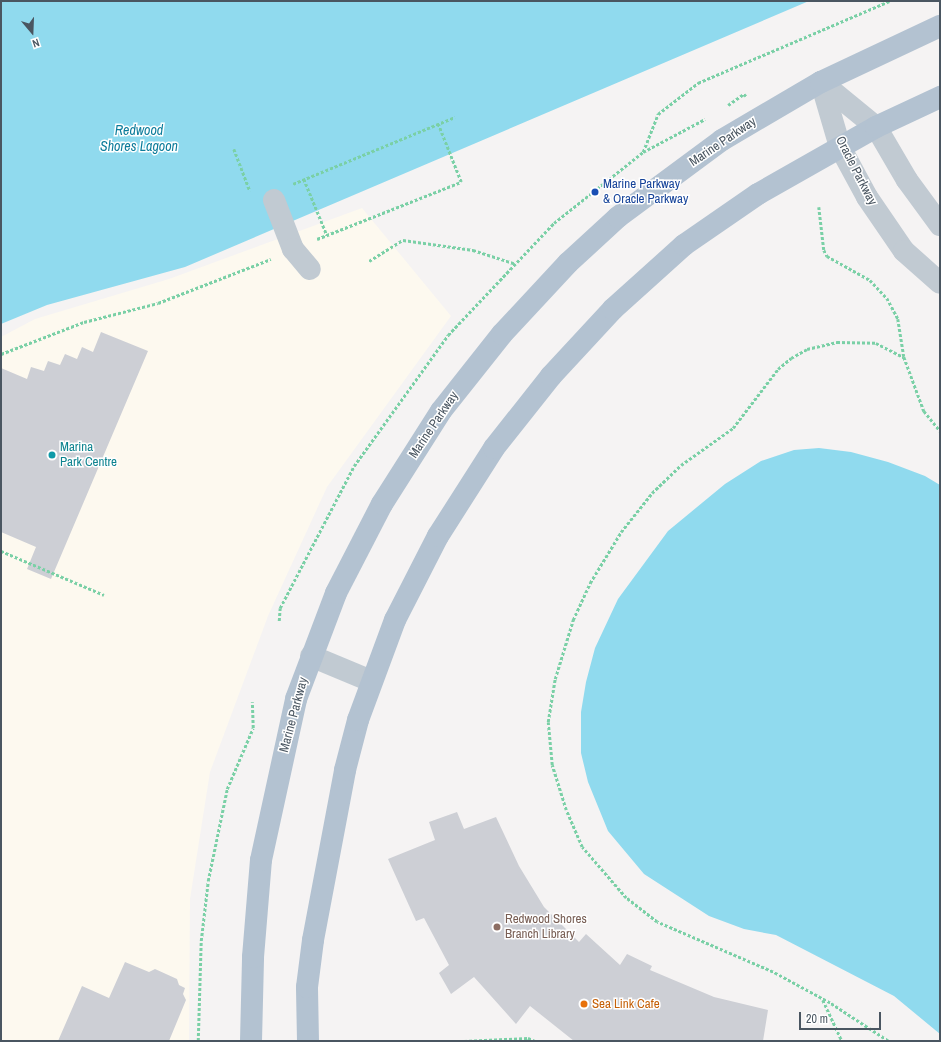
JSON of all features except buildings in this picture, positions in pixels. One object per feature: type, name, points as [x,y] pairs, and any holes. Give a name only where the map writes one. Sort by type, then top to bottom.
[{"type":"main road","name":"Marine Parkway","points":[[251,1041],[253,957],[261,860],[289,729],[311,656],[336,593],[382,504],[441,411],[502,334],[568,263],[618,217],[722,140],[821,82],[940,26]]},
{"type":"main road","points":[[308,1041],[308,987],[313,940],[345,770],[371,681],[395,620],[438,536],[494,448],[551,376],[613,309],[684,245],[758,194],[876,127],[940,97]]},
{"type":"street","points":[[821,82],[876,127],[906,180],[940,225]]},
{"type":"street","name":"Oracle Parkway","points":[[821,82],[840,147],[867,197],[904,251],[940,283]]},
{"type":"street","points":[[274,200],[293,249],[310,269]]},
{"type":"street","points":[[311,656],[371,681]]},
{"type":"path","points":[[709,117],[643,152],[658,114],[698,83],[889,1]]},
{"type":"path","points":[[726,106],[744,94],[747,98]]},
{"type":"path","points":[[291,185],[455,117]]},
{"type":"path","points":[[1,354],[84,322],[158,303],[461,182],[438,124]]},
{"type":"path","points":[[304,179],[327,235]]},
{"type":"path","points":[[819,207],[824,250],[827,256],[870,280],[887,298],[898,318],[904,357],[924,411],[940,431]]},
{"type":"path","points":[[369,261],[403,240],[473,250],[516,264]]},
{"type":"path","points":[[888,1041],[823,1000],[773,972],[657,922],[626,898],[582,847],[566,810],[552,766],[548,722],[555,679],[576,614],[590,583],[621,532],[652,493],[681,465],[733,428],[778,369],[808,349],[857,340],[876,343],[904,357]]},
{"type":"path","points":[[1,551],[104,595]]},
{"type":"path","points":[[198,1041],[201,941],[208,881],[227,789],[253,728],[252,702]]},
{"type":"path","points":[[823,1000],[842,1041]]},
{"type":"path","points":[[464,1041],[528,1038],[535,1041]]},
{"type":"shaded area","points":[[362,208],[451,316],[327,487],[268,616],[210,772],[190,899],[189,1041],[1,1041],[1,337],[35,319],[169,279]]},
{"type":"water","name":"Redwood Shores Lagoon","points":[[1,1],[809,1],[185,267],[47,305],[1,324]]},
{"type":"water","points":[[819,448],[851,452],[888,462],[925,476],[940,485],[940,1034],[894,996],[776,935],[744,929],[709,916],[644,874],[608,831],[588,782],[581,753],[581,712],[586,682],[595,648],[618,599],[668,531],[725,484],[761,461],[794,450]]},
{"type":"place","name":"Marine Parkway & Oracle Parkway","points":[[595,192]]},
{"type":"place","name":"Marina Park Centre","points":[[52,455]]},
{"type":"place","name":"Redwood Shores Branch Library","points":[[497,927]]},
{"type":"place","name":"Sea Link Cafe","points":[[584,1004]]}]
